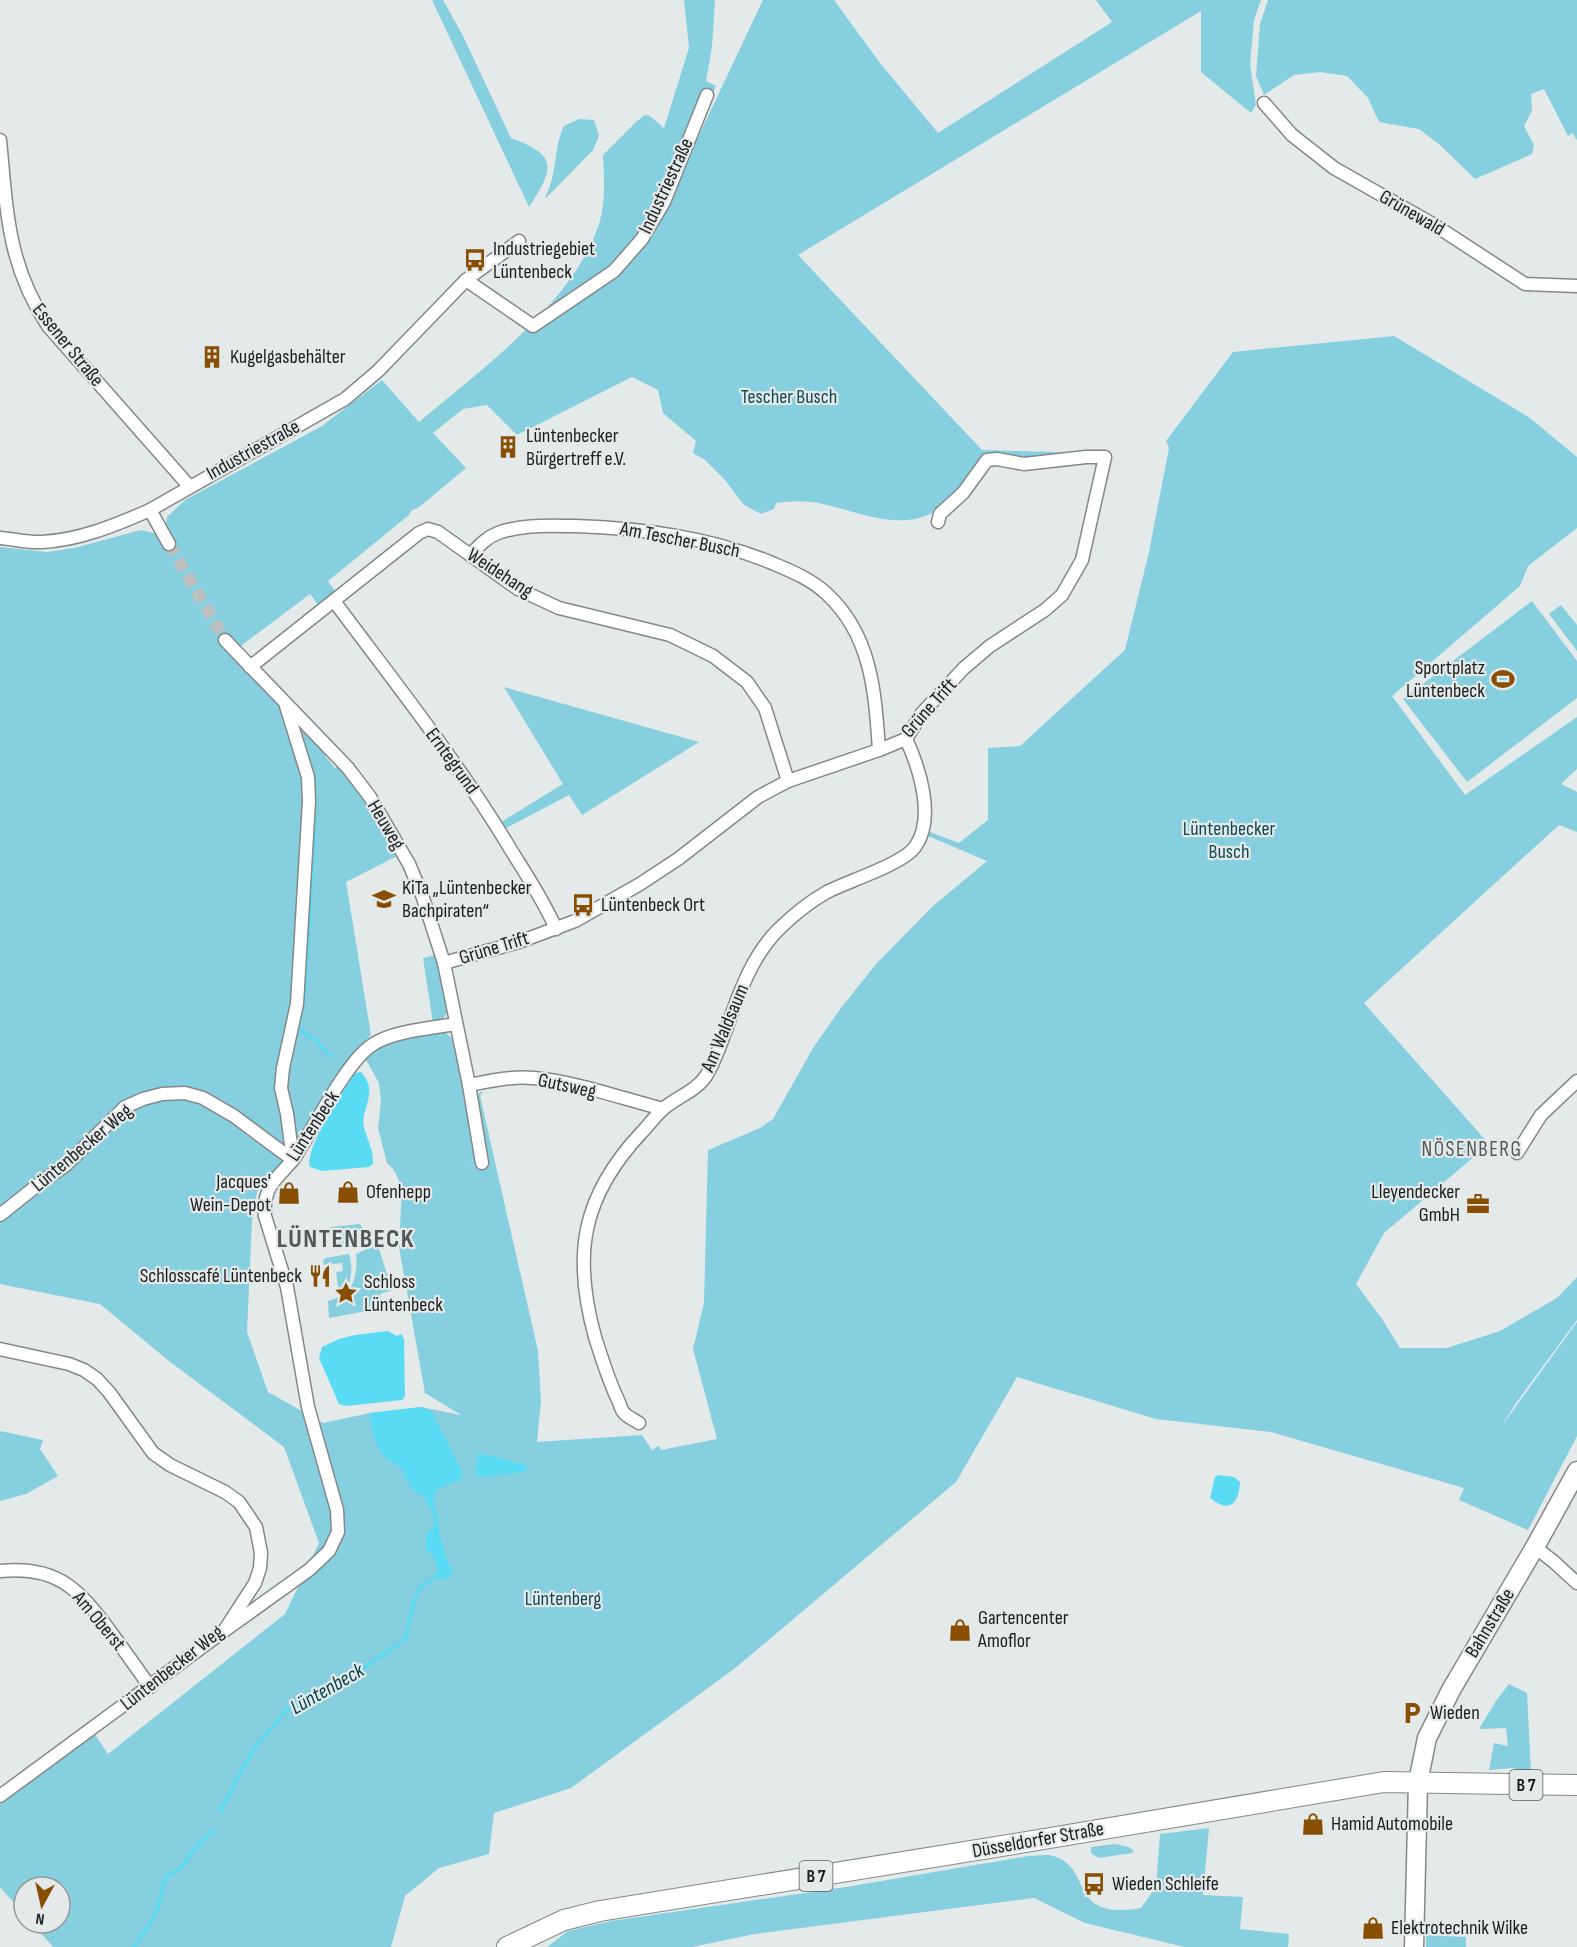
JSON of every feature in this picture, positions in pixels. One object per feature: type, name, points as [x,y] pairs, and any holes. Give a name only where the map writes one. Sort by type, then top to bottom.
[{"type":"main road","name":"Bahnstraße","points":[[1414,1947],[1418,1782],[1427,1738],[1441,1709],[1577,1471]]},
{"type":"main road","name":"Düsseldorfer Straße","points":[[507,1947],[564,1920],[600,1911],[1347,1787],[1384,1782],[1577,1785]]},
{"type":"street","name":"Industriestraße","points":[[466,280],[533,326],[615,271],[642,239],[664,202],[707,95]]},
{"type":"street","name":"Grünewald","points":[[1264,103],[1292,135],[1334,168],[1436,226],[1525,284],[1577,286]]},
{"type":"street","name":"Essener Straße","points":[[0,140],[9,233],[18,269],[33,304],[48,326],[189,486]]},
{"type":"street","name":"Industriestraße","points":[[0,538],[40,543],[74,538],[122,522],[150,510],[345,399],[378,371],[466,280],[519,241]]},
{"type":"street","name":"Grüne Trift","points":[[444,963],[556,929],[575,921],[650,878],[758,797],[788,781],[906,739],[922,713],[964,668],[990,646],[1045,610],[1062,595],[1082,561],[1105,457],[1024,464],[997,459],[987,460],[963,493],[940,514],[938,522]]},
{"type":"street","points":[[150,510],[169,544]]},
{"type":"street","name":"Am Tescher Busch","points":[[470,555],[489,537],[501,532],[537,525],[610,527],[685,537],[743,551],[799,574],[827,594],[849,621],[862,646],[874,687],[879,750]]},
{"type":"street","name":"Weidehang","points":[[250,667],[419,533],[428,529],[438,532],[518,589],[559,608],[670,635],[713,656],[747,682],[765,708],[788,781]]},
{"type":"street","name":"Erntegrund","points":[[334,601],[499,828],[549,912],[556,929]]},
{"type":"street","name":"Heuweg","points":[[225,640],[285,704],[320,736],[348,768],[394,836],[409,864],[422,895],[444,963],[482,1163]]},
{"type":"street","points":[[285,704],[308,777],[309,801],[297,1004],[281,1088],[293,1160]]},
{"type":"street","name":"Am Waldsaum","points":[[639,1423],[624,1412],[607,1377],[586,1300],[584,1251],[589,1220],[606,1178],[621,1154],[663,1109],[704,1079],[713,1065],[745,978],[777,932],[809,903],[827,892],[902,858],[914,849],[925,822],[924,806],[916,761],[906,739]]},
{"type":"street","name":"Lüntenbeck","points":[[224,1631],[309,1570],[329,1551],[338,1532],[337,1510],[308,1407],[287,1287],[265,1216],[264,1206],[270,1187],[293,1160],[348,1071],[366,1050],[374,1043],[388,1038],[456,1024]]},
{"type":"street","name":"Gutsweg","points":[[469,1085],[507,1078],[535,1078],[569,1084],[663,1109]]},
{"type":"street","points":[[1517,1153],[1541,1115],[1577,1081]]},
{"type":"street","name":"Lüntenbecker Weg","points":[[0,1215],[66,1165],[125,1107],[162,1094],[185,1093],[203,1098],[234,1116],[293,1160]]},
{"type":"street","name":"Lüntenbecker Weg","points":[[0,1349],[69,1364],[97,1379],[153,1453],[170,1465],[225,1492],[238,1502],[249,1514],[260,1540],[260,1568],[255,1583],[224,1631],[0,1796]]},
{"type":"street","points":[[1535,1547],[1577,1583]]},
{"type":"street","name":"Am Oberst","points":[[0,1571],[22,1569],[45,1573],[78,1592],[90,1604],[150,1687]]},
{"type":"green space","points":[[432,0],[443,0],[462,34],[511,138],[538,151],[544,157],[547,173],[529,207]]},
{"type":"green space","points":[[684,0],[715,0],[712,47],[706,81],[716,86],[696,130],[675,186],[763,0],[834,0],[880,63],[938,133],[1112,22],[1096,0],[1261,0],[1254,20],[1250,65],[1256,105],[1251,113],[1201,72],[1201,11],[798,255],[982,450],[1089,453],[1024,462],[998,455],[969,485],[944,506],[922,517],[908,520],[880,518],[805,501],[776,503],[774,509],[761,514],[744,505],[725,480],[705,460],[693,453],[696,441],[663,413],[658,390],[632,377],[517,435],[487,405],[463,409],[433,433],[466,468],[328,581],[337,594],[320,607],[310,594],[238,648],[221,642],[225,650],[276,702],[298,752],[306,795],[293,1002],[279,1068],[287,1143],[280,1145],[284,1160],[257,1192],[252,1221],[247,1332],[268,1392],[323,1423],[370,1413],[421,1407],[461,1415],[425,1393],[399,1247],[402,1188],[394,1170],[387,1163],[378,1128],[381,1102],[379,1083],[365,1058],[383,1047],[404,1040],[446,1033],[454,1040],[481,1158],[467,1162],[486,1158],[477,1101],[479,1093],[483,1091],[480,1096],[538,1351],[541,1401],[537,1442],[642,1435],[652,1450],[659,1446],[661,1450],[717,1439],[693,1349],[704,1303],[708,1150],[760,1128],[773,1119],[813,1048],[876,964],[932,907],[987,861],[928,836],[930,832],[959,843],[988,820],[988,748],[1020,746],[1125,650],[1149,552],[1169,448],[1166,441],[1233,352],[1394,336],[1530,418],[1577,457],[1577,528],[1528,566],[1520,586],[1392,696],[1465,795],[1577,717],[1577,769],[1561,784],[1577,792],[1577,832],[1559,825],[1364,1003],[1489,1144],[1384,1233],[1356,1284],[1400,1348],[1447,1348],[1500,1331],[1557,1298],[1577,1277],[1577,1320],[1501,1427],[1577,1322],[1577,1436],[1528,1530],[1459,1500],[1464,1488],[1271,1432],[1156,1419],[1017,1377],[956,1482],[734,1669],[571,1788],[494,1813],[489,1854],[439,1868],[405,1896],[391,1947],[53,1947],[42,1935],[72,1935],[72,1875],[12,1875],[12,1900],[0,1887],[0,1802],[94,1733],[108,1754],[285,1614],[319,1543],[284,1447],[169,1361],[100,1304],[0,1284],[0,547],[47,552],[74,548],[141,530],[158,534],[165,530],[167,517],[185,500],[322,426],[382,380],[419,422],[522,333],[569,281],[586,253],[599,224],[604,190],[603,155],[645,115],[650,116],[664,128],[689,48]]},
{"type":"green space","points":[[1268,0],[1577,0],[1577,140],[1572,133],[1568,136],[1544,89],[1531,94],[1532,111],[1524,126],[1534,145],[1532,154],[1475,179],[1440,145],[1419,129],[1379,122],[1368,98],[1347,76],[1320,72],[1294,75],[1264,95],[1256,76],[1260,24]]},
{"type":"green space","points":[[579,119],[594,120],[599,136],[593,150],[546,198],[564,126]]},
{"type":"green space","name":"Sportplatz Lüntenbeck","points":[[1532,601],[1577,661],[1577,698],[1467,782],[1403,699]]},
{"type":"green space","points":[[1561,605],[1577,625],[1577,651],[1549,614]]},
{"type":"green space","points":[[504,687],[699,742],[582,815],[569,795],[506,828],[501,822],[563,784]]},
{"type":"green space","points":[[300,725],[328,752],[325,756],[335,768],[339,766],[354,784],[399,855],[346,882],[371,1035],[355,1052],[299,1141],[295,1138],[286,1089],[313,817],[297,727]]},
{"type":"green space","points":[[436,955],[448,1012],[441,1021],[433,1023],[423,958]]},
{"type":"green space","points":[[359,1224],[366,1230],[364,1243],[354,1248],[332,1248],[331,1227]]},
{"type":"green space","points":[[371,1247],[379,1249],[392,1290],[380,1294],[382,1308],[329,1318],[328,1301],[347,1294],[355,1275],[356,1254]]},
{"type":"green space","points":[[349,1254],[351,1276],[344,1291],[339,1294],[336,1272],[343,1271],[342,1263],[324,1265],[323,1260]]},
{"type":"green space","points":[[0,1431],[43,1440],[40,1449],[58,1476],[26,1494],[0,1501]]},
{"type":"green space","points":[[1509,1684],[1527,1693],[1531,1773],[1512,1768],[1489,1770],[1494,1743],[1508,1746],[1506,1728],[1479,1729]]},
{"type":"green space","points":[[1209,1828],[1203,1895],[1243,1897],[1240,1929],[1289,1934],[1288,1947],[1185,1947],[1085,1923],[1034,1898],[755,1934],[692,1947],[547,1947],[568,1931],[611,1921],[1044,1855],[1053,1856],[1065,1862],[1074,1871],[1091,1900],[1101,1907],[1117,1910],[1141,1908],[1156,1887],[1160,1834]]},
{"type":"green space","points":[[1115,1844],[1129,1847],[1134,1851],[1099,1858],[1091,1853],[1091,1847]]},
{"type":"green space","points":[[1426,1935],[1466,1937],[1466,1947],[1426,1947]]},
{"type":"shaded area","points":[[361,1072],[369,1087],[364,1127],[373,1164],[369,1167],[322,1171],[310,1167],[313,1147],[334,1105],[355,1073]]},
{"type":"shaded area","points":[[388,1331],[397,1336],[401,1334],[404,1339],[405,1396],[402,1400],[346,1406],[339,1404],[319,1358],[322,1347],[355,1335]]},
{"type":"shaded area","points":[[421,1407],[431,1411],[462,1471],[461,1479],[437,1489],[433,1499],[444,1552],[453,1571],[447,1579],[436,1578],[436,1562],[426,1549],[426,1536],[434,1523],[430,1509],[423,1495],[412,1488],[402,1470],[382,1453],[374,1437],[370,1413]]},
{"type":"shaded area","points":[[478,1453],[526,1465],[527,1469],[524,1472],[478,1476],[476,1471]]},
{"type":"shaded area","points":[[1218,1475],[1234,1477],[1240,1482],[1238,1496],[1228,1506],[1210,1498],[1215,1477]]},
{"type":"waterway","points":[[309,761],[315,780],[315,830],[305,993],[299,1027],[306,1035],[317,1040],[321,1048],[332,1056]]},
{"type":"waterway","points":[[294,1047],[299,1027]]},
{"type":"waterway","name":"Lüntenbeck","points":[[220,1812],[252,1751],[289,1708],[359,1671],[406,1639],[417,1594],[424,1584],[436,1577]]},
{"type":"waterway","name":"Lüntenbeck","points":[[134,1947],[158,1908],[165,1878],[181,1868],[201,1841],[214,1831]]},
{"type":"tunnel","points":[[169,544],[225,640]]},
{"type":"place","name":"Industriegebiet Lüntenbeck","points":[[475,260]]},
{"type":"place","name":"Kugelgasbehälter","points":[[212,357]]},
{"type":"place","name":"Lüntenbecker Bürgertreff e.V.","points":[[508,447]]},
{"type":"place","name":"Sportplatz Lüntenbeck","points":[[1503,679]]},
{"type":"place","name":"KiTa „Lüntenbecker Bachpiraten“","points":[[384,899]]},
{"type":"place","name":"Lüntenbeck Ort","points":[[583,905]]},
{"type":"place","name":"Ofenhepp","points":[[348,1192]]},
{"type":"place","name":"Jacques' Wein-Depot","points":[[289,1193]]},
{"type":"place","name":"Lleyendecker GmbH","points":[[1478,1204]]},
{"type":"place","name":"Schlosscafé Lüntenbeck","points":[[320,1276]]},
{"type":"place","name":"Schloss Lüntenbeck","points":[[346,1293]]},
{"type":"place","name":"Gartencenter Amoflor","points":[[960,1630]]},
{"type":"place","name":"Wieden","points":[[1412,1713]]},
{"type":"place","name":"Hamid Automobile","points":[[1313,1824]]},
{"type":"place","name":"Wieden Schleife","points":[[1094,1884]]},
{"type":"place","name":"Elektrotechnik Wilke","points":[[1373,1928]]},
{"type":"district","name":"NÖSENBERG","points":[[1472,1149]]},
{"type":"district","name":"LÜNTENBECK","points":[[346,1239]]},
{"type":"park label","name":"Tescher Busch","points":[[789,397]]},
{"type":"park label","name":"Lüntenbecker Busch","points":[[1229,840]]},
{"type":"park label","name":"Lüntenberg","points":[[563,1599]]}]
